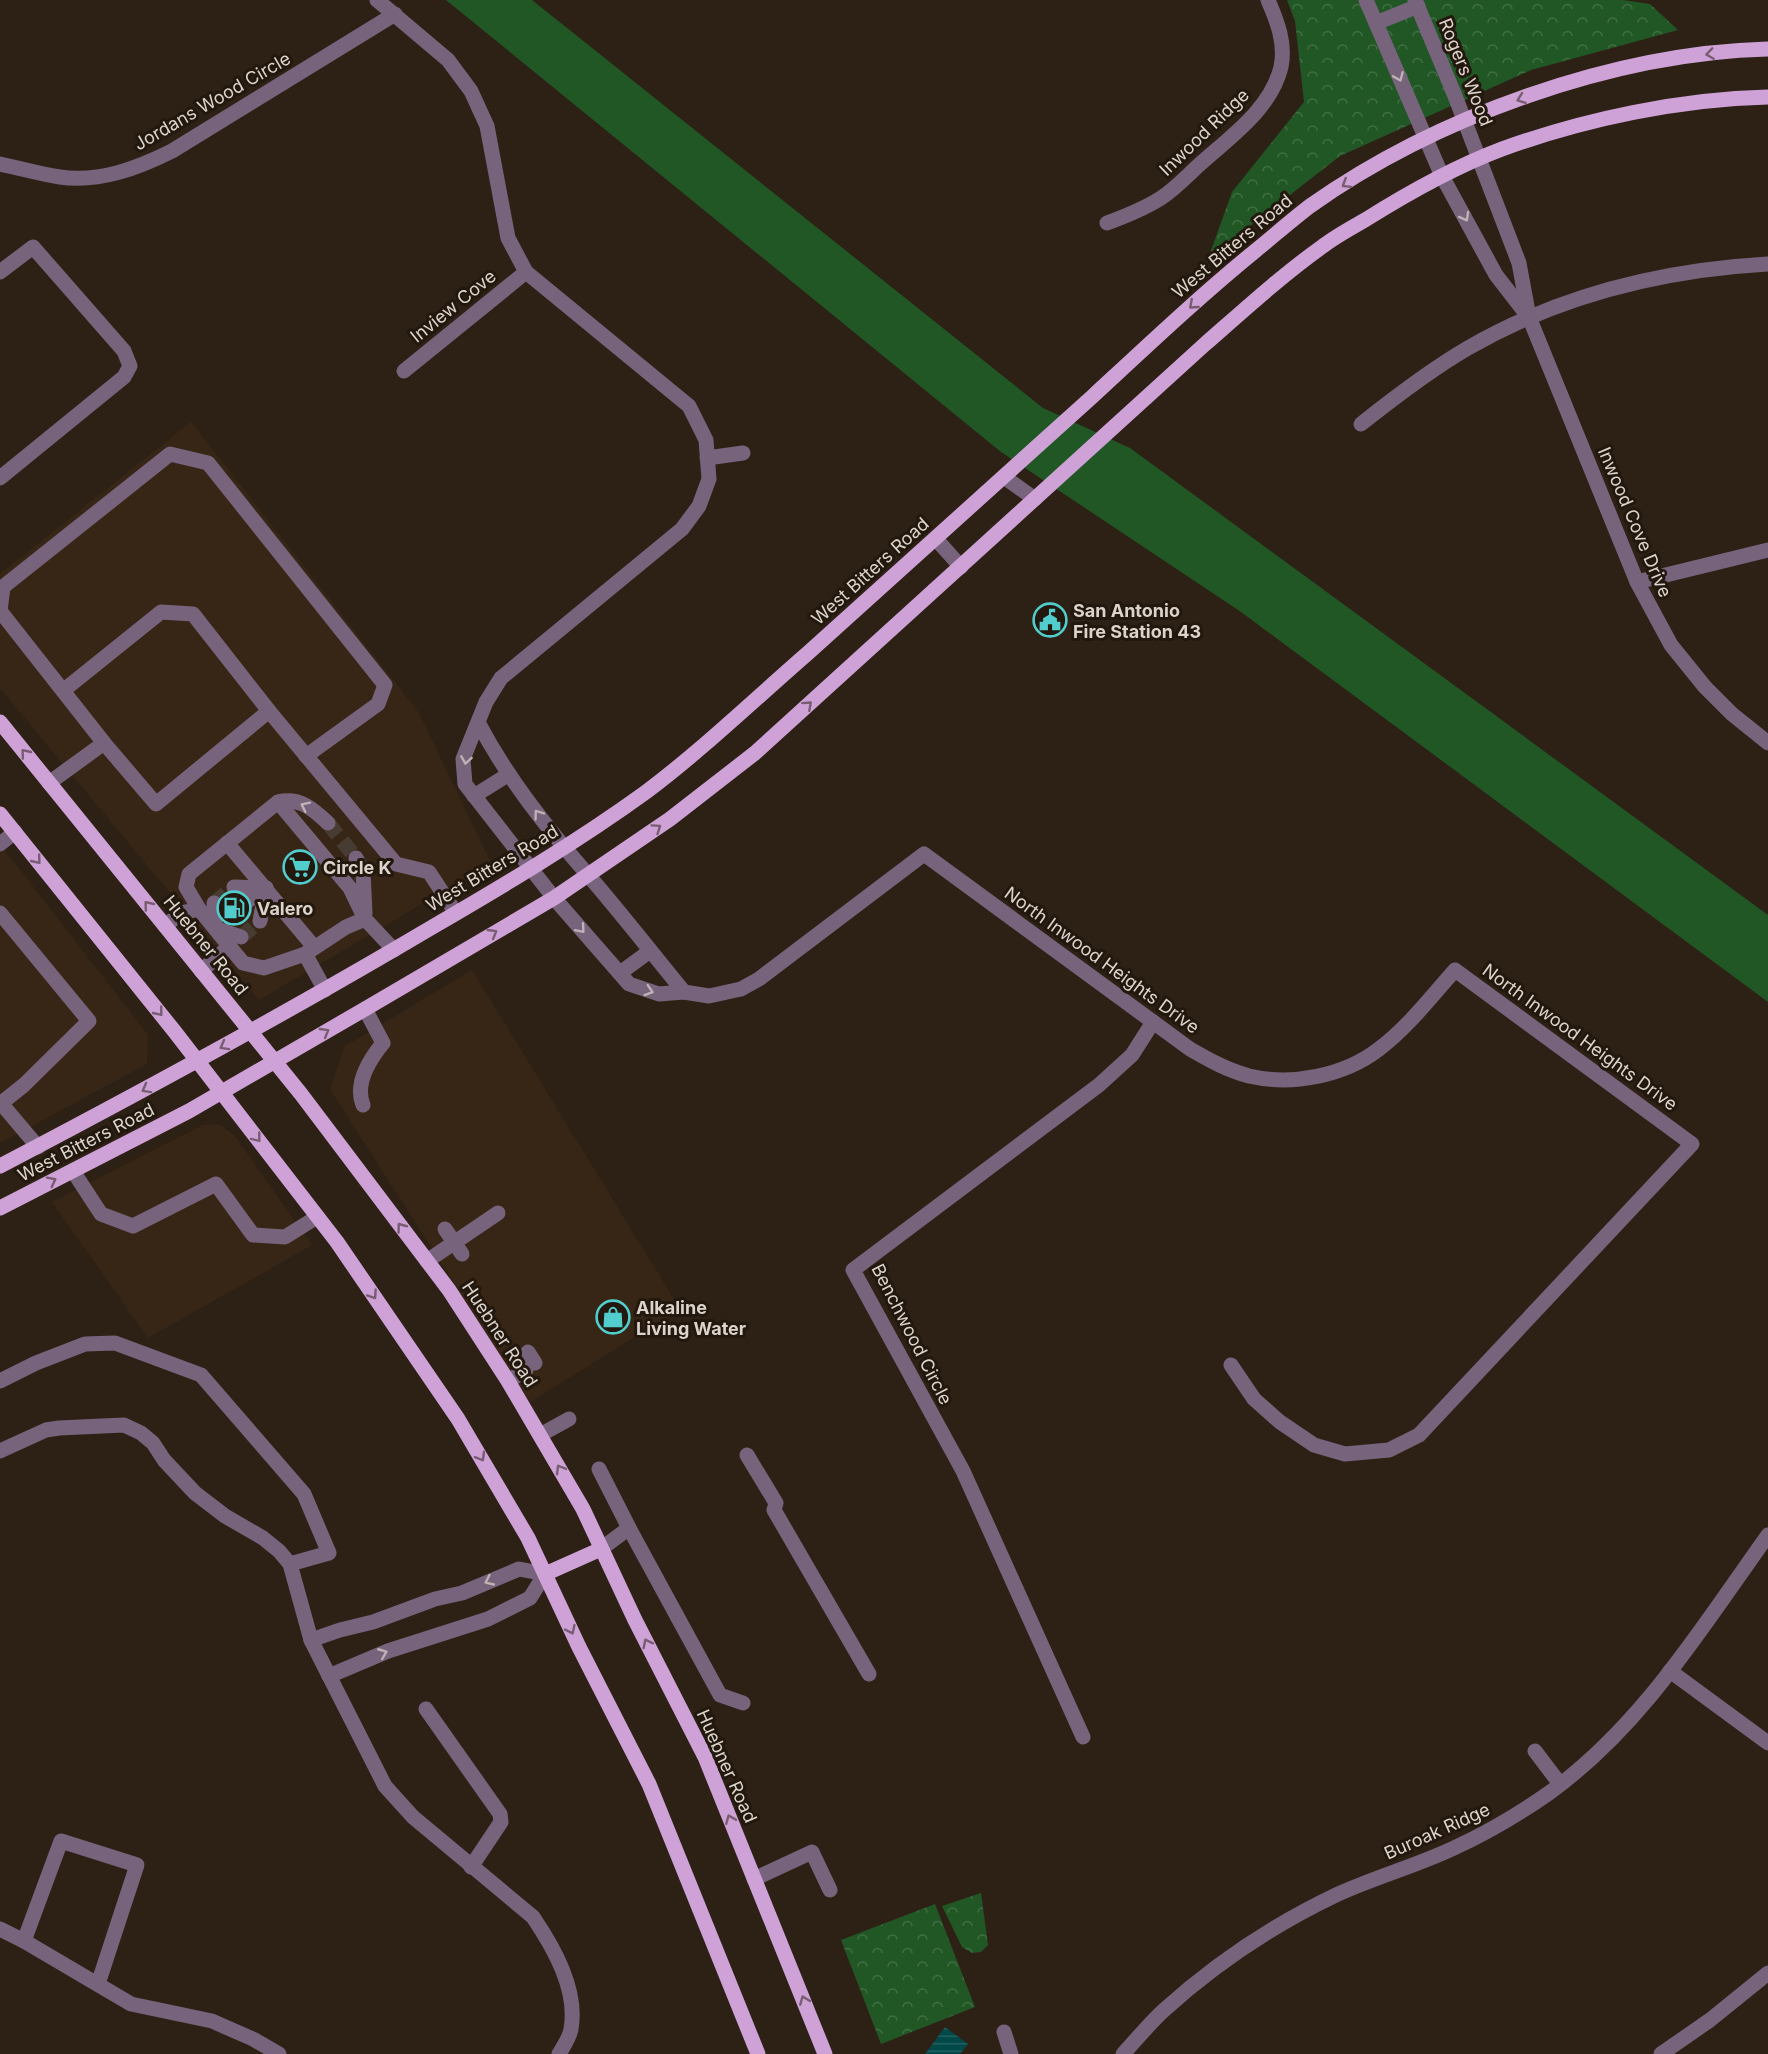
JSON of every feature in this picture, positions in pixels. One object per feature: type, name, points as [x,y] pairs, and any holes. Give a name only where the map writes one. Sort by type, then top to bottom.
[{"type":"main road","name":"West Bitters Road","points":[[0,1166],[250,1032],[394,950],[563,848],[648,790],[936,539],[1176,320],[1309,207],[1383,161],[1426,140],[1487,111],[1569,82],[1654,61],[1742,49],[1768,49]]},
{"type":"main road","name":"West Bitters Road","points":[[0,1208],[221,1092],[365,1009],[554,898],[670,819],[755,753],[1204,345],[1323,245],[1403,196],[1502,150],[1581,126],[1649,109],[1727,98],[1768,97]]},
{"type":"main road","name":"Huebner Road","points":[[0,722],[274,1061],[428,1261],[508,1381],[583,1509],[705,1757],[825,2054]]},
{"type":"main road","points":[[0,814],[197,1061],[337,1242],[458,1419],[528,1538],[579,1647],[649,1784],[758,2054]]},
{"type":"main road","points":[[545,1574],[601,1549]]},
{"type":"street","points":[[377,0],[448,60],[471,90],[487,126],[508,238],[526,272]]},
{"type":"street","name":"Inwood Ridge","points":[[1107,223],[1136,213],[1163,197],[1253,116],[1271,93],[1281,66],[1281,46],[1280,28],[1268,0]]},
{"type":"street","points":[[1366,0],[1426,140]]},
{"type":"street","points":[[1377,23],[1416,3]]},
{"type":"street","name":"Rogers Wood","points":[[1416,3],[1480,160]]},
{"type":"street","name":"Jordans Wood Circle","points":[[0,164],[62,177],[100,176],[138,168],[172,151],[395,14]]},
{"type":"street","name":"Inwood Cove Drive","points":[[1426,140],[1442,176],[1496,274],[1529,317]]},
{"type":"street","name":"Inwood Cove Drive","points":[[1480,160],[1519,263],[1529,317],[1637,582],[1671,645],[1705,687],[1732,714],[1768,743]]},
{"type":"street","points":[[1487,257],[1512,245]]},
{"type":"street","points":[[0,272],[33,246],[124,351],[130,366],[124,377],[0,478]]},
{"type":"street","points":[[1361,424],[1410,385],[1468,348],[1529,317],[1610,288],[1720,268],[1768,264]]},
{"type":"street","name":"Inview Cove","points":[[404,371],[526,272]]},
{"type":"street","name":"North Inwood Heights Drive","points":[[526,272],[689,406],[706,440],[708,478],[699,506],[682,529],[501,678],[486,702],[463,759],[465,784],[554,898],[629,984],[659,994],[684,992],[709,996],[741,989],[759,979],[924,854],[1153,1022],[1218,1065],[1250,1076],[1283,1080],[1317,1077],[1349,1067],[1378,1050],[1404,1028],[1455,970],[1692,1144],[1419,1435],[1389,1450],[1345,1454],[1314,1445],[1280,1422],[1254,1399],[1231,1365]]},
{"type":"street","points":[[707,458],[743,453]]},
{"type":"street","points":[[269,711],[156,804],[104,743],[0,611],[3,587],[170,454],[208,463],[385,685],[378,704],[306,756]]},
{"type":"street","points":[[1004,477],[1035,500]]},
{"type":"street","points":[[936,539],[962,567]]},
{"type":"street","points":[[1637,582],[1768,550]]},
{"type":"street","points":[[64,690],[160,612],[193,614],[269,711],[396,864],[429,872],[456,913]]},
{"type":"street","points":[[479,724],[509,774],[563,848],[684,992]]},
{"type":"street","points":[[49,783],[104,743]]},
{"type":"street","points":[[474,796],[509,774]]},
{"type":"street","points":[[328,823],[306,804],[288,800],[278,802],[189,874],[186,888],[199,909],[220,924],[235,942],[243,963],[264,968],[310,951],[346,927],[365,919]]},
{"type":"street","points":[[278,802],[350,888],[365,919],[394,950]]},
{"type":"street","points":[[0,844],[15,832]]},
{"type":"street","points":[[227,843],[266,888],[310,951],[325,990]]},
{"type":"street","points":[[356,858],[363,871],[365,919]]},
{"type":"street","points":[[234,887],[266,888]]},
{"type":"street","points":[[246,902],[266,888]]},
{"type":"street","points":[[260,921],[266,888]]},
{"type":"street","points":[[214,903],[220,924]]},
{"type":"street","points":[[165,926],[181,913],[199,909]]},
{"type":"street","points":[[0,913],[88,1021],[24,1085],[0,1103],[38,1147]]},
{"type":"street","points":[[201,971],[235,942]]},
{"type":"street","points":[[620,973],[650,951]]},
{"type":"street","points":[[363,1105],[360,1094],[365,1073],[370,1061],[383,1043],[365,1009]]},
{"type":"street","name":"Benchwood Circle","points":[[1083,1737],[963,1471],[853,1270],[1100,1085],[1132,1055],[1153,1022]]},
{"type":"street","points":[[73,1171],[101,1214],[133,1226],[216,1184],[253,1235],[285,1237],[317,1217]]},
{"type":"street","points":[[428,1261],[458,1249],[498,1213]]},
{"type":"street","points":[[445,1229],[458,1249]]},
{"type":"street","points":[[0,1381],[36,1363],[85,1344],[115,1343],[201,1375],[304,1494],[329,1553],[290,1564]]},
{"type":"street","points":[[508,1381],[530,1362]]},
{"type":"street","points":[[540,1435],[568,1419]]},
{"type":"street","points":[[0,1451],[52,1429],[124,1425],[141,1433],[153,1443],[164,1460],[195,1493],[225,1516],[263,1538],[279,1551],[290,1564],[312,1640],[385,1786],[412,1817],[532,1917],[546,1937],[570,1989],[572,2002],[571,2031],[559,2054]]},
{"type":"street","points":[[747,1455],[776,1503],[774,1510],[869,1674]]},
{"type":"street","points":[[599,1469],[720,1695],[743,1703]]},
{"type":"street","points":[[601,1549],[629,1528]]},
{"type":"street","name":"Buroak Ridge","points":[[1122,2054],[1163,2012],[1221,1963],[1277,1926],[1337,1895],[1463,1844],[1500,1825],[1560,1784],[1593,1757],[1634,1716],[1670,1671],[1768,1535]]},
{"type":"street","points":[[312,1640],[373,1622],[435,1599],[462,1593],[519,1569],[545,1574],[530,1598],[488,1619],[388,1651],[329,1676]]},
{"type":"street","points":[[1670,1671],[1768,1743]]},
{"type":"street","points":[[426,1709],[500,1814],[501,1822],[471,1867]]},
{"type":"street","points":[[1535,1751],[1560,1784]]},
{"type":"street","points":[[24,1941],[61,1841],[137,1865],[98,1984]]},
{"type":"street","points":[[754,1879],[812,1852],[830,1890]]},
{"type":"street","points":[[0,1929],[131,2004],[212,2021],[253,2039],[279,2054]]},
{"type":"street","points":[[1661,2054],[1710,2020],[1768,1973]]},
{"type":"street","points":[[1004,2032],[1011,2054]]},
{"type":"shaded area","points":[[191,422],[419,713],[491,863],[259,1000],[0,688],[0,574]]},
{"type":"shaded area","points":[[0,844],[148,1035],[147,1064],[0,1143]]},
{"type":"shaded area","points":[[472,970],[680,1309],[530,1402],[330,1089],[345,1046]]},
{"type":"shaded area","points":[[219,1124],[234,1135],[312,1245],[148,1338],[52,1202],[203,1125]]},
{"type":"green space","points":[[446,0],[532,0],[1043,408],[1130,448],[1768,915],[1768,1002],[1241,612],[1001,452]]},
{"type":"green space","points":[[1287,0],[1623,0],[1650,4],[1678,30],[1531,70],[1340,156],[1208,259],[1232,192],[1304,102],[1295,21]]},
{"type":"green space","points":[[981,1893],[988,1945],[981,1952],[972,1953],[962,1947],[942,1906]]},
{"type":"green space","points":[[935,1904],[975,2007],[881,2044],[841,1940]]},
{"type":"water","points":[[945,2027],[968,2044],[960,2054],[925,2054]]},
{"type":"tunnel","points":[[328,823],[356,858]]},
{"type":"tunnel","points":[[214,903],[234,887]]},
{"type":"tunnel","points":[[226,919],[246,902]]},
{"type":"tunnel","points":[[241,937],[260,921]]},
{"type":"place","name":"San Antonio Fire Station 43","points":[[1050,620]]},
{"type":"place","name":"Circle K","points":[[300,867]]},
{"type":"place","name":"Valero","points":[[234,908]]},
{"type":"place","name":"Alkaline Living Water","points":[[613,1317]]}]
